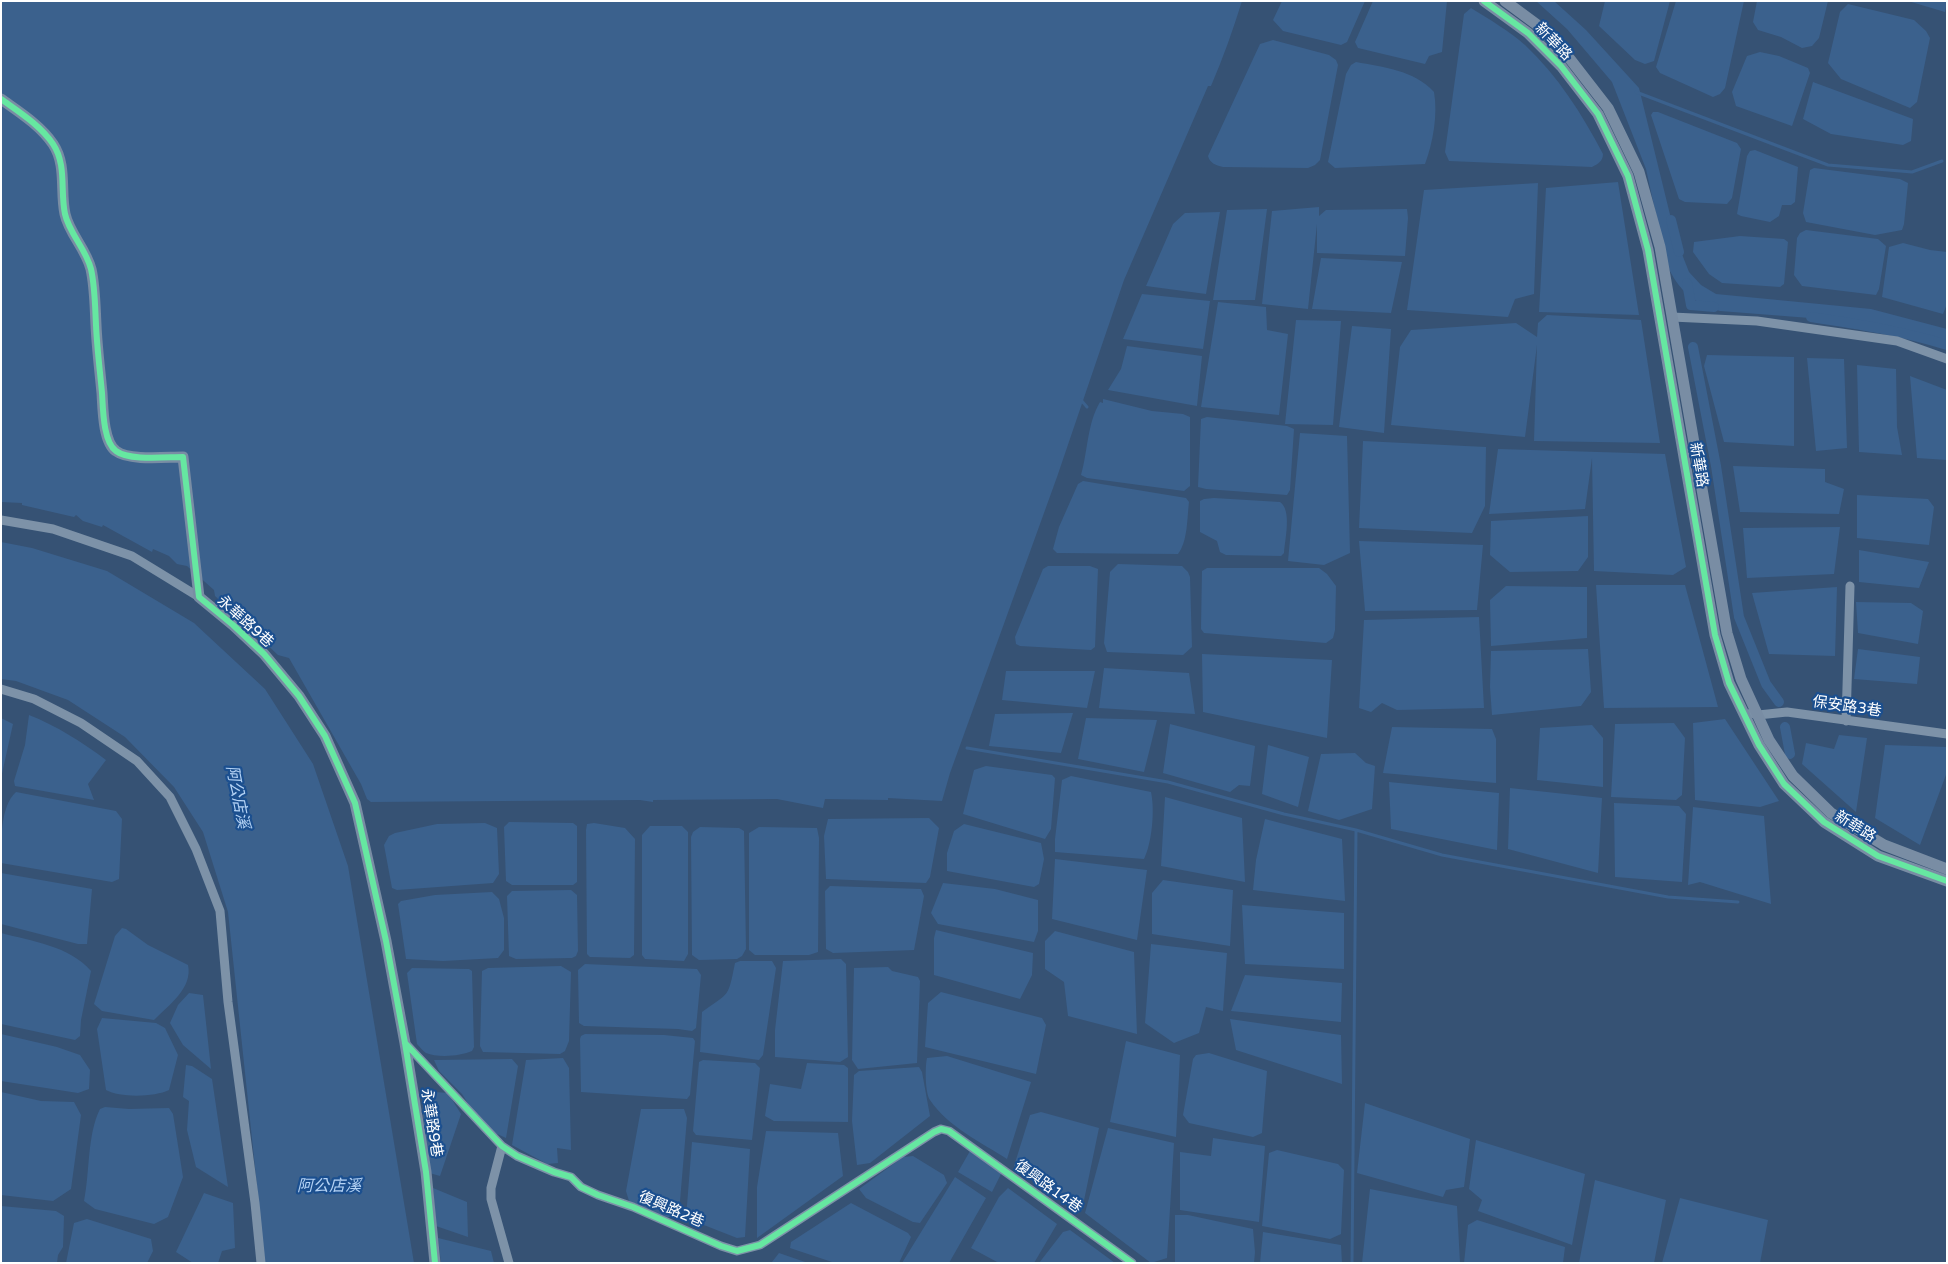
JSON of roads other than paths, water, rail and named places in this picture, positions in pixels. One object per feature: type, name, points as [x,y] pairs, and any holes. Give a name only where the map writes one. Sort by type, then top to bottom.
[{"type":"street","name":"新華路","points":[[1484,1],[1528,33],[1561,66],[1598,114],[1628,176],[1648,250],[1715,635],[1729,683],[1759,745],[1784,784],[1824,822],[1878,856],[1947,881]]},
{"type":"street","name":"新華路","points":[[1505,1],[1536,24],[1570,58],[1608,108],[1639,172],[1660,247],[1727,633],[1741,679],[1769,740],[1793,776],[1831,813],[1884,846],[1947,868]]},
{"type":"street","name":"永華路9巷","points":[[1,100],[30,120],[53,144],[62,167],[64,213],[67,223],[79,242],[90,266],[95,288],[97,342],[104,422],[108,441],[115,451],[128,456],[183,457],[199,597]]},
{"type":"street","points":[[1672,317],[1757,321],[1897,341],[1947,359]]},
{"type":"street","name":"永華路9巷","points":[[1,520],[53,529],[132,556],[199,597],[264,654],[299,696],[325,736],[355,803],[386,941],[426,1172],[435,1263]]},
{"type":"street","points":[[1846,721],[1850,586]]},
{"type":"street","points":[[1,689],[34,699],[81,723],[137,761],[170,797],[196,848],[220,911],[228,1002],[256,1202],[260,1263]]},
{"type":"street","name":"保安路3巷","points":[[1742,711],[1758,715],[1787,712],[1947,734]]},
{"type":"street","name":"復興路2巷","points":[[405,1043],[502,1146],[517,1156],[571,1177],[581,1187],[598,1195],[633,1207],[737,1251],[760,1245],[934,1132],[941,1129],[949,1131]]},
{"type":"street","name":"復興路14巷","points":[[949,1131],[1132,1263]]},
{"type":"street","points":[[502,1146],[491,1188],[491,1199],[509,1263]]},
{"type":"water","points":[[1,1],[1242,1],[1228,44],[1211,86],[1208,86],[1124,280],[1057,477],[950,773],[942,801],[888,798],[888,800],[825,799],[823,808],[777,799],[653,800],[653,802],[640,800],[371,802],[367,799],[361,784],[289,658],[278,655],[215,596],[214,590],[187,566],[177,564],[169,556],[153,549],[152,552],[103,525],[102,527],[83,521],[76,515],[74,517],[22,505],[22,503],[1,502]]},
{"type":"water","points":[[1282,1],[1365,1],[1347,42],[1341,45],[1283,31],[1273,20]]},
{"type":"water","points":[[1373,1],[1447,1],[1442,52],[1429,56],[1425,64],[1358,48],[1355,42]]},
{"type":"water","points":[[1536,1],[1554,1],[1586,30],[1639,88],[1676,239],[1689,272],[1701,285],[1716,294],[1871,309],[1947,329],[1947,346],[1884,326],[1861,322],[1720,311],[1702,304],[1688,295],[1677,282],[1667,265],[1646,169],[1612,82],[1567,29]]},
{"type":"water","points":[[1605,1],[1670,1],[1654,61],[1645,64],[1635,60],[1599,26]]},
{"type":"water","points":[[1676,1],[1744,1],[1725,88],[1720,94],[1713,97],[1660,73],[1656,67]]},
{"type":"water","points":[[1757,1],[1828,1],[1819,38],[1812,46],[1802,48],[1781,37],[1758,30],[1753,22]]},
{"type":"water","points":[[1908,1],[1947,1],[1945,12]]},
{"type":"water","points":[[1848,4],[1914,20],[1926,31],[1930,38],[1917,102],[1910,108],[1841,79],[1828,63],[1840,12]]},
{"type":"water","points":[[1471,8],[1519,40],[1548,69],[1578,110],[1603,154],[1602,159],[1598,163],[1592,167],[1449,161],[1445,152],[1464,14]]},
{"type":"water","points":[[1273,40],[1329,55],[1336,60],[1338,65],[1320,160],[1308,168],[1223,167],[1215,164],[1208,156],[1260,44]]},
{"type":"water","points":[[1760,52],[1779,56],[1808,68],[1810,73],[1792,126],[1736,106],[1732,92],[1747,56]]},
{"type":"water","points":[[1356,62],[1408,74],[1434,92],[1434,128],[1425,164],[1335,168],[1328,162],[1346,74],[1351,65]]},
{"type":"water","points":[[1813,82],[1913,119],[1911,141],[1903,145],[1831,134],[1803,119]]},
{"type":"water","points":[[1653,112],[1658,112],[1737,143],[1741,149],[1732,198],[1727,204],[1685,202],[1679,199],[1651,115]]},
{"type":"water","points":[[1755,150],[1798,167],[1795,202],[1791,205],[1782,205],[1779,216],[1770,222],[1737,214],[1747,156],[1750,151]]},
{"type":"water","points":[[1814,168],[1900,179],[1908,183],[1902,230],[1875,235],[1806,222],[1803,213],[1810,170]]},
{"type":"water","points":[[1618,182],[1639,315],[1539,312],[1546,188]]},
{"type":"water","points":[[1538,183],[1534,294],[1515,299],[1508,317],[1407,310],[1424,190]]},
{"type":"water","points":[[1319,207],[1319,216],[1326,210],[1407,209],[1405,256],[1317,253],[1317,224],[1308,309],[1262,304],[1272,211]]},
{"type":"water","points":[[1267,209],[1255,300],[1213,300],[1227,210]]},
{"type":"water","points":[[1220,212],[1206,294],[1146,286],[1173,224],[1185,213]]},
{"type":"water","points":[[1806,230],[1878,239],[1886,246],[1879,289],[1876,295],[1802,286],[1794,275],[1797,238],[1800,233]]},
{"type":"water","points":[[1740,236],[1784,239],[1788,242],[1784,284],[1780,287],[1722,283],[1709,274],[1693,252],[1694,242]]},
{"type":"water","points":[[1903,243],[1947,252],[1947,304],[1943,314],[1882,297],[1889,247]]},
{"type":"water","points":[[1321,258],[1402,262],[1391,313],[1312,309]]},
{"type":"water","points":[[1142,294],[1210,301],[1203,349],[1123,339]]},
{"type":"water","points":[[1218,302],[1266,307],[1267,330],[1288,334],[1279,415],[1201,407]]},
{"type":"water","points":[[1547,315],[1641,320],[1660,443],[1534,441],[1537,345],[1525,437],[1391,425],[1400,347],[1411,330],[1516,323],[1537,337],[1538,323]]},
{"type":"water","points":[[1296,320],[1341,321],[1333,425],[1285,424]]},
{"type":"water","points":[[1352,326],[1391,329],[1384,433],[1339,427]]},
{"type":"water","points":[[1127,346],[1202,356],[1197,406],[1108,390],[1121,369]]},
{"type":"water","points":[[1707,355],[1794,357],[1794,446],[1724,442],[1704,366]]},
{"type":"water","points":[[1807,358],[1844,359],[1847,448],[1816,451]]},
{"type":"water","points":[[1857,365],[1896,369],[1897,427],[1902,455],[1859,452]]},
{"type":"water","points":[[1910,376],[1947,390],[1947,460],[1917,458]]},
{"type":"water","points":[[1103,399],[1152,411],[1183,414],[1190,417],[1190,486],[1184,491],[1087,478],[1081,475],[1090,428],[1096,410],[1100,402],[1103,403]]},
{"type":"water","points":[[1207,417],[1287,426],[1294,429],[1290,490],[1287,495],[1198,487],[1201,419]]},
{"type":"water","points":[[1300,433],[1347,436],[1350,553],[1324,565],[1288,561]]},
{"type":"water","points":[[1363,441],[1486,447],[1485,506],[1472,533],[1359,528]]},
{"type":"water","points":[[1498,449],[1665,454],[1686,567],[1673,575],[1594,571],[1592,458],[1585,509],[1489,514]]},
{"type":"water","points":[[1733,466],[1825,469],[1825,482],[1844,489],[1839,514],[1740,512]]},
{"type":"water","points":[[1083,481],[1186,498],[1189,502],[1184,543],[1178,554],[1057,553],[1053,549],[1059,527],[1078,484]]},
{"type":"water","points":[[1857,495],[1928,499],[1934,507],[1929,545],[1857,538]]},
{"type":"water","points":[[1214,498],[1280,502],[1284,506],[1287,518],[1284,553],[1281,556],[1226,555],[1220,552],[1217,541],[1200,532],[1200,501]]},
{"type":"water","points":[[1588,516],[1588,557],[1578,571],[1510,572],[1490,555],[1491,521]]},
{"type":"water","points":[[1840,527],[1834,574],[1747,578],[1743,528]]},
{"type":"water","points":[[1359,541],[1483,545],[1477,610],[1365,611]]},
{"type":"water","name":"阿公店溪","points":[[1,542],[32,548],[107,571],[194,623],[265,689],[313,764],[348,866],[414,1263],[260,1263],[257,1186],[228,912],[203,832],[174,787],[125,737],[68,700],[16,681],[1,679]]},
{"type":"water","points":[[1859,550],[1929,562],[1919,588],[1859,582]]},
{"type":"water","points":[[1118,564],[1182,566],[1188,572],[1190,577],[1192,647],[1183,655],[1107,652],[1104,643],[1110,572]]},
{"type":"water","points":[[1048,566],[1090,566],[1098,569],[1095,647],[1091,650],[1020,646],[1016,644],[1015,637],[1043,569]]},
{"type":"water","points":[[1207,568],[1319,568],[1327,574],[1336,586],[1335,630],[1333,638],[1326,643],[1204,633],[1201,629],[1202,571]]},
{"type":"water","points":[[1596,585],[1685,585],[1718,707],[1604,708]]},
{"type":"water","points":[[1506,586],[1587,587],[1587,638],[1491,646],[1490,600]]},
{"type":"water","points":[[1837,587],[1835,656],[1769,654],[1752,593]]},
{"type":"water","points":[[1856,602],[1911,603],[1923,611],[1918,644],[1858,633]]},
{"type":"water","points":[[1479,617],[1484,708],[1397,710],[1382,703],[1371,712],[1359,708],[1364,620]]},
{"type":"water","points":[[1588,649],[1591,692],[1581,706],[1492,715],[1490,687],[1491,651]]},
{"type":"water","points":[[1858,649],[1920,657],[1917,684],[1854,679]]},
{"type":"water","points":[[1202,654],[1332,660],[1327,738],[1203,712]]},
{"type":"water","points":[[1104,668],[1189,673],[1195,714],[1099,708]]},
{"type":"water","points":[[1006,671],[1095,671],[1087,708],[1002,700]]},
{"type":"water","points":[[1073,713],[1061,753],[989,746],[995,714]]},
{"type":"water","points":[[29,715],[69,735],[106,760],[88,784],[94,800],[15,786],[14,781],[25,745]]},
{"type":"water","points":[[1,718],[13,724],[1,778]]},
{"type":"water","points":[[1086,718],[1157,720],[1144,772],[1078,759]]},
{"type":"water","points":[[1725,719],[1779,801],[1760,807],[1695,800],[1693,723]]},
{"type":"water","points":[[1674,723],[1685,738],[1682,795],[1676,800],[1611,797],[1615,724]]},
{"type":"water","points":[[1170,724],[1255,746],[1250,786],[1239,785],[1230,792],[1163,773]]},
{"type":"water","points":[[1592,725],[1603,738],[1603,787],[1537,780],[1540,728]]},
{"type":"water","points":[[1392,727],[1492,729],[1496,739],[1496,783],[1383,773]]},
{"type":"water","points":[[1839,735],[1867,738],[1856,812],[1802,764],[1806,743],[1834,749]]},
{"type":"water","points":[[1268,745],[1309,757],[1298,807],[1262,794]]},
{"type":"water","points":[[1885,745],[1947,747],[1947,772],[1920,845],[1875,818]]},
{"type":"water","points":[[1355,753],[1366,763],[1375,766],[1372,809],[1339,820],[1308,811],[1321,754]]},
{"type":"water","points":[[986,766],[1052,775],[1055,778],[1051,829],[1045,839],[963,814],[974,770]]},
{"type":"water","points":[[1071,776],[1151,792],[1153,808],[1152,826],[1144,859],[1055,852],[1062,780]]},
{"type":"water","points":[[1389,782],[1499,793],[1497,850],[1391,829]]},
{"type":"water","points":[[1510,788],[1602,798],[1598,873],[1508,849]]},
{"type":"water","points":[[16,792],[116,811],[122,819],[119,879],[112,882],[1,863],[4,815],[11,798]]},
{"type":"water","points":[[1165,797],[1242,818],[1245,882],[1161,866]]},
{"type":"water","points":[[1614,803],[1679,806],[1686,814],[1682,882],[1615,877]]},
{"type":"water","points":[[1693,807],[1764,816],[1771,904],[1700,882],[1688,885]]},
{"type":"water","points":[[929,818],[939,828],[930,877],[926,883],[826,879],[824,836],[828,819]]},
{"type":"water","points":[[1265,819],[1342,839],[1345,901],[1253,890],[1256,860]]},
{"type":"water","points":[[509,822],[573,823],[577,826],[577,882],[573,885],[512,885],[506,881],[504,827]]},
{"type":"water","points":[[485,823],[497,828],[499,874],[493,883],[397,890],[392,888],[384,845],[389,836],[437,824]]},
{"type":"water","points":[[594,823],[625,828],[635,839],[634,955],[630,958],[590,957],[587,954],[586,830],[587,824]]},
{"type":"water","points":[[964,824],[1041,843],[1044,859],[1039,884],[1034,887],[947,871],[947,853],[954,831]]},
{"type":"water","points":[[650,826],[682,826],[688,832],[688,954],[684,961],[645,959],[642,955],[642,835]]},
{"type":"water","points":[[700,827],[739,828],[744,831],[746,949],[742,956],[737,959],[699,960],[692,955],[691,837],[693,832]]},
{"type":"water","points":[[759,827],[817,828],[819,838],[818,952],[809,955],[755,955],[749,950],[749,833]]},
{"type":"water","points":[[1055,859],[1147,870],[1137,940],[1052,919]]},
{"type":"water","points":[[1,873],[92,889],[87,944],[78,944],[1,924]]},
{"type":"water","points":[[1163,880],[1233,890],[1230,946],[1152,934],[1152,893]]},
{"type":"water","points":[[943,883],[995,889],[1038,900],[1038,931],[1034,942],[938,924],[931,913]]},
{"type":"water","points":[[830,886],[921,889],[924,896],[914,950],[833,953],[826,949],[825,891]]},
{"type":"water","points":[[571,890],[577,895],[578,951],[576,956],[572,958],[516,959],[509,956],[507,896],[512,891]]},
{"type":"water","points":[[492,892],[499,899],[504,918],[504,950],[498,958],[443,961],[406,959],[398,904],[401,901],[435,895]]},
{"type":"water","points":[[1242,905],[1344,913],[1344,969],[1245,964]]},
{"type":"water","points":[[122,928],[148,945],[188,965],[189,973],[183,989],[173,1002],[154,1020],[102,1011],[94,1004],[115,936]]},
{"type":"water","points":[[936,930],[1033,953],[1032,975],[1020,999],[934,975],[934,938]]},
{"type":"water","points":[[1055,931],[1134,952],[1137,1034],[1068,1016],[1064,982],[1045,969],[1045,941]]},
{"type":"water","points":[[1,933],[61,950],[91,971],[81,1020],[80,1036],[75,1040],[1,1024]]},
{"type":"water","points":[[1151,944],[1227,953],[1223,1011],[1206,1007],[1199,1033],[1174,1043],[1145,1023]]},
{"type":"water","points":[[841,959],[846,964],[848,1057],[840,1062],[775,1057],[775,1030],[783,961]]},
{"type":"water","points":[[740,961],[772,961],[776,968],[763,1055],[759,1060],[700,1052],[702,1012],[723,997],[729,989],[735,963]]},
{"type":"water","points":[[585,964],[697,969],[701,975],[696,1028],[692,1031],[584,1026],[579,1023],[578,970]]},
{"type":"water","points":[[561,966],[571,972],[569,1041],[565,1051],[560,1054],[483,1052],[480,1046],[482,971],[488,968]]},
{"type":"water","points":[[888,967],[892,971],[918,977],[920,981],[917,1063],[858,1069],[852,1060],[854,968]]},
{"type":"water","points":[[412,968],[469,969],[472,971],[474,1047],[472,1051],[456,1055],[437,1056],[426,1053],[417,1044],[407,973]]},
{"type":"water","points":[[1245,975],[1342,983],[1341,1022],[1231,1011]]},
{"type":"water","points":[[941,992],[1042,1018],[1046,1025],[1036,1074],[925,1047],[928,1003]]},
{"type":"water","points":[[189,993],[203,995],[211,1069],[183,1045],[170,1023],[178,1005]]},
{"type":"water","points":[[102,1018],[156,1023],[165,1028],[178,1055],[169,1090],[138,1096],[112,1093],[106,1090],[97,1029]]},
{"type":"water","points":[[1230,1019],[1341,1035],[1342,1084],[1236,1050]]},
{"type":"water","points":[[1,1034],[57,1047],[80,1055],[90,1070],[89,1089],[78,1093],[1,1081]]},
{"type":"water","points":[[585,1034],[664,1035],[693,1038],[695,1041],[690,1095],[687,1099],[581,1092],[580,1039]]},
{"type":"water","points":[[1126,1041],[1180,1055],[1176,1137],[1110,1122]]},
{"type":"water","points":[[1209,1053],[1267,1071],[1262,1133],[1253,1137],[1189,1123],[1183,1115],[1193,1059],[1196,1055]]},
{"type":"water","points":[[947,1056],[1031,1082],[1007,1159],[955,1126],[937,1110],[928,1097],[926,1086],[927,1058]]},
{"type":"water","points":[[563,1058],[569,1068],[571,1150],[557,1148],[558,1163],[547,1164],[512,1145],[526,1060]]},
{"type":"water","points":[[512,1059],[518,1066],[506,1138],[495,1133],[472,1110],[462,1094],[439,1071],[434,1060]]},
{"type":"water","points":[[703,1060],[755,1063],[760,1068],[752,1140],[696,1135],[693,1131],[699,1062]]},
{"type":"water","points":[[807,1063],[844,1065],[848,1068],[848,1122],[774,1121],[765,1116],[770,1084],[801,1089]]},
{"type":"water","points":[[186,1065],[192,1066],[212,1079],[228,1187],[196,1167],[187,1130],[189,1101],[183,1097]]},
{"type":"water","points":[[919,1067],[922,1072],[930,1116],[870,1163],[857,1165],[852,1121],[854,1075],[859,1071]]},
{"type":"water","points":[[422,1091],[448,1093],[461,1114],[440,1176],[426,1172]]},
{"type":"water","points":[[1,1092],[41,1101],[74,1102],[81,1115],[71,1189],[53,1201],[1,1195]]},
{"type":"water","points":[[1365,1103],[1470,1139],[1464,1187],[1446,1190],[1443,1197],[1357,1173]]},
{"type":"water","points":[[105,1107],[129,1109],[169,1108],[173,1114],[183,1177],[168,1217],[154,1224],[95,1209],[84,1201],[93,1130],[100,1109]]},
{"type":"water","points":[[641,1109],[684,1109],[687,1118],[679,1213],[667,1218],[629,1201],[626,1191]]},
{"type":"water","points":[[1041,1112],[1099,1128],[1082,1210],[1077,1212],[1014,1166],[1030,1115]]},
{"type":"water","points":[[1108,1128],[1174,1143],[1167,1258],[1151,1263],[1085,1213]]},
{"type":"water","points":[[766,1131],[838,1133],[843,1176],[757,1238],[757,1187]]},
{"type":"water","points":[[1213,1138],[1265,1146],[1259,1222],[1180,1210],[1180,1152],[1211,1156]]},
{"type":"water","points":[[1476,1140],[1585,1174],[1572,1245],[1478,1211],[1482,1200],[1469,1189]]},
{"type":"water","points":[[692,1142],[750,1149],[745,1237],[737,1238],[686,1218]]},
{"type":"water","points":[[1277,1150],[1338,1164],[1344,1170],[1341,1234],[1330,1239],[1262,1226],[1269,1153]]},
{"type":"water","points":[[970,1151],[1002,1172],[992,1192],[958,1172]]},
{"type":"water","points":[[913,1156],[944,1175],[947,1183],[920,1223],[913,1222],[866,1198],[859,1189],[903,1157]]},
{"type":"water","points":[[955,1177],[986,1198],[949,1263],[902,1263]]},
{"type":"water","points":[[1595,1180],[1666,1200],[1654,1263],[1579,1263]]},
{"type":"water","points":[[433,1188],[467,1202],[468,1237],[436,1226]]},
{"type":"water","points":[[1008,1188],[1057,1224],[1034,1263],[999,1263],[971,1248],[999,1197]]},
{"type":"water","points":[[1370,1189],[1457,1206],[1460,1263],[1362,1263]]},
{"type":"water","points":[[204,1193],[233,1203],[235,1248],[222,1251],[218,1263],[193,1263],[176,1252]]},
{"type":"water","points":[[1680,1198],[1768,1220],[1760,1263],[1662,1263]]},
{"type":"water","points":[[851,1203],[908,1233],[911,1237],[899,1263],[835,1263],[790,1248],[791,1242]]},
{"type":"water","points":[[1,1206],[56,1211],[64,1216],[63,1247],[58,1255],[57,1263],[1,1263]]},
{"type":"water","points":[[1175,1215],[1188,1215],[1253,1229],[1254,1263],[1175,1263]]},
{"type":"water","points":[[87,1219],[151,1239],[153,1251],[147,1263],[66,1263],[74,1223]]},
{"type":"water","points":[[1477,1220],[1565,1247],[1563,1263],[1464,1263],[1468,1225]]},
{"type":"water","points":[[1070,1230],[1115,1263],[1039,1263],[1063,1232]]},
{"type":"water","points":[[1263,1232],[1341,1245],[1342,1263],[1260,1263]]},
{"type":"water","points":[[438,1238],[491,1251],[494,1263],[441,1263]]},
{"type":"water","points":[[779,1253],[808,1263],[772,1262]]},
{"type":"waterway","points":[[1636,92],[1828,165],[1912,172],[1942,161]]},
{"type":"waterway","points":[[1671,220],[1679,252]]},
{"type":"waterway","points":[[1687,283],[1691,305],[1714,307]]},
{"type":"waterway","points":[[1811,317],[1862,325],[1947,345]]},
{"type":"waterway","points":[[1693,347],[1716,466],[1739,617],[1766,684],[1779,702]]},
{"type":"waterway","points":[[1081,400],[1087,407]]},
{"type":"waterway","points":[[1785,727],[1790,754]]},
{"type":"waterway","points":[[967,748],[1168,782],[1284,814],[1356,830],[1442,855],[1668,897],[1738,902]]},
{"type":"waterway","points":[[1352,1263],[1356,830]]}]
